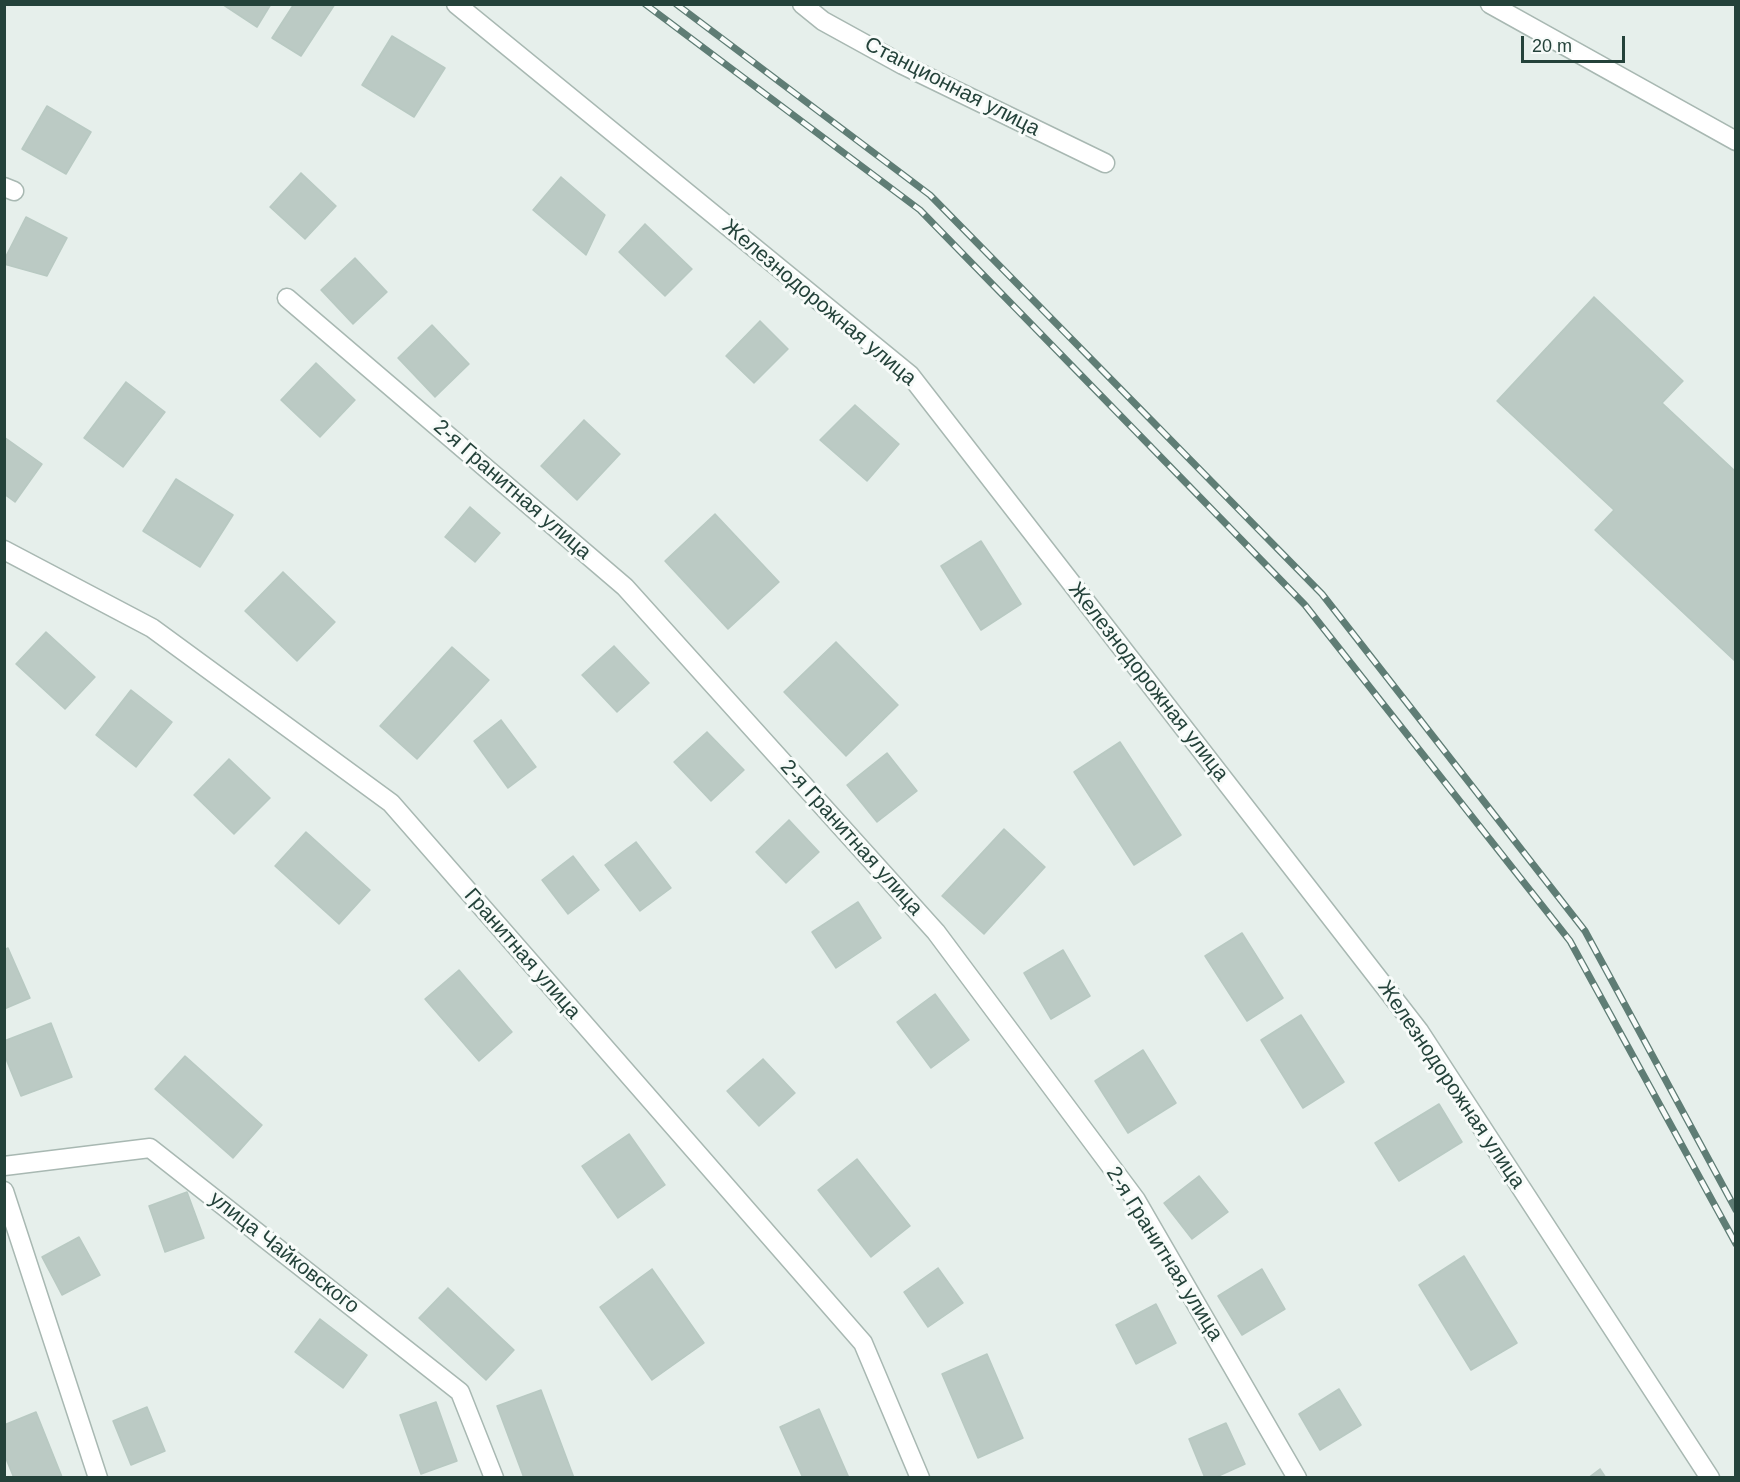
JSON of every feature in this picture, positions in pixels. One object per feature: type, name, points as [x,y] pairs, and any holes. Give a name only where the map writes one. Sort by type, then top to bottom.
[{"type":"street","name":"Железнодорожная улица","points":[[456,4],[910,375],[1419,1031],[1710,1478]]},
{"type":"street","name":"Станционная улица","points":[[802,4],[823,21],[903,65],[1105,164]]},
{"type":"street","points":[[1490,4],[1736,141]]},
{"type":"street","name":"2-я Гранитная улица","points":[[287,298],[625,587],[936,932],[1136,1200],[1297,1478]]},
{"type":"street","name":"Гранитная улица","points":[[4,550],[152,628],[391,803],[863,1343],[920,1478]]},
{"type":"street","name":"улица Чайковского","points":[[4,1166],[150,1148],[460,1392],[494,1478]]},
{"type":"street","points":[[4,1191],[98,1478]]},
{"type":"building","points":[[222,4],[271,4],[257,27]]},
{"type":"building","points":[[294,4],[335,4],[301,56],[272,38]]},
{"type":"building","points":[[392,36],[445,68],[414,117],[362,85]]},
{"type":"building","points":[[47,106],[91,132],[66,174],[22,149]]},
{"type":"building","points":[[301,173],[336,206],[305,239],[270,207]]},
{"type":"building","points":[[561,177],[605,215],[586,255],[533,210]]},
{"type":"building","points":[[26,217],[67,238],[47,276],[4,264]]},
{"type":"building","points":[[645,224],[692,269],[665,296],[619,252]]},
{"type":"building","points":[[355,258],[387,292],[353,324],[321,290]]},
{"type":"building","points":[[1594,297],[1683,381],[1662,403],[1736,472],[1736,662],[1595,530],[1614,510],[1497,401]]},
{"type":"building","points":[[760,321],[788,349],[754,383],[726,356]]},
{"type":"building","points":[[432,325],[469,364],[435,397],[398,358]]},
{"type":"building","points":[[316,363],[355,400],[320,437],[281,400]]},
{"type":"building","points":[[126,382],[165,412],[123,467],[84,438]]},
{"type":"building","points":[[855,405],[899,444],[867,481],[820,440]]},
{"type":"building","points":[[584,420],[620,454],[577,500],[541,466]]},
{"type":"building","points":[[4,437],[42,464],[15,502],[4,494]]},
{"type":"building","points":[[176,479],[233,515],[200,567],[143,531]]},
{"type":"building","points":[[470,507],[500,533],[475,562],[445,537]]},
{"type":"building","points":[[715,514],[779,582],[728,629],[665,561]]},
{"type":"building","points":[[981,541],[1021,604],[981,630],[941,566]]},
{"type":"building","points":[[283,572],[335,622],[297,661],[245,611]]},
{"type":"building","points":[[46,632],[95,677],[65,709],[16,664]]},
{"type":"building","points":[[836,642],[898,705],[846,756],[784,692]]},
{"type":"building","points":[[614,646],[649,683],[617,712],[582,675]]},
{"type":"building","points":[[452,647],[489,680],[417,759],[380,726]]},
{"type":"building","points":[[131,690],[172,722],[136,767],[96,735]]},
{"type":"building","points":[[501,720],[536,767],[508,788],[474,741]]},
{"type":"building","points":[[707,732],[744,770],[711,801],[674,762]]},
{"type":"building","points":[[1120,742],[1181,835],[1134,865],[1074,772]]},
{"type":"building","points":[[887,753],[917,791],[877,822],[847,785]]},
{"type":"building","points":[[229,759],[270,798],[234,834],[194,795]]},
{"type":"building","points":[[789,820],[819,852],[786,883],[756,852]]},
{"type":"building","points":[[1004,829],[1045,867],[984,934],[942,896]]},
{"type":"building","points":[[306,832],[370,890],[339,924],[275,866]]},
{"type":"building","points":[[636,842],[671,888],[640,911],[605,865]]},
{"type":"building","points":[[573,856],[599,890],[568,914],[542,880]]},
{"type":"building","points":[[858,902],[881,938],[836,968],[812,932]]},
{"type":"building","points":[[1242,933],[1283,998],[1247,1021],[1205,956]]},
{"type":"building","points":[[8,948],[30,998],[4,1009],[4,950]]},
{"type":"building","points":[[1063,950],[1090,996],[1051,1019],[1024,973]]},
{"type":"building","points":[[459,970],[512,1032],[479,1061],[425,999]]},
{"type":"building","points":[[935,994],[969,1040],[931,1068],[897,1022]]},
{"type":"building","points":[[1301,1015],[1344,1082],[1303,1108],[1261,1040]]},
{"type":"building","points":[[51,1023],[72,1077],[21,1096],[4,1054],[4,1041]]},
{"type":"building","points":[[1143,1050],[1176,1103],[1128,1133],[1095,1081]]},
{"type":"building","points":[[185,1056],[262,1125],[233,1158],[155,1089]]},
{"type":"building","points":[[763,1059],[795,1093],[759,1126],[727,1091]]},
{"type":"building","points":[[1439,1104],[1462,1142],[1399,1181],[1375,1143]]},
{"type":"building","points":[[629,1134],[665,1185],[618,1218],[582,1166]]},
{"type":"building","points":[[857,1159],[910,1226],[871,1257],[818,1190]]},
{"type":"building","points":[[1199,1176],[1228,1212],[1192,1239],[1164,1203]]},
{"type":"building","points":[[187,1192],[204,1238],[165,1252],[149,1206]]},
{"type":"building","points":[[79,1237],[100,1275],[62,1295],[42,1257]]},
{"type":"building","points":[[1464,1256],[1517,1343],[1471,1370],[1419,1285]]},
{"type":"building","points":[[938,1268],[963,1303],[928,1327],[904,1292]]},
{"type":"building","points":[[652,1269],[704,1343],[652,1380],[600,1307]]},
{"type":"building","points":[[1262,1269],[1285,1309],[1242,1335],[1218,1296]]},
{"type":"building","points":[[448,1288],[514,1350],[486,1380],[419,1318]]},
{"type":"building","points":[[1156,1304],[1176,1343],[1136,1364],[1116,1325]]},
{"type":"building","points":[[320,1319],[367,1355],[343,1388],[295,1352]]},
{"type":"building","points":[[987,1354],[1023,1438],[978,1458],[942,1374]]},
{"type":"building","points":[[1339,1389],[1361,1425],[1320,1450],[1299,1414]]},
{"type":"building","points":[[541,1390],[574,1478],[524,1478],[497,1406]]},
{"type":"building","points":[[436,1402],[457,1461],[421,1474],[400,1415]]},
{"type":"building","points":[[147,1407],[165,1451],[131,1465],[113,1421]]},
{"type":"building","points":[[819,1409],[849,1478],[803,1478],[780,1427]]},
{"type":"building","points":[[36,1412],[61,1478],[14,1478],[4,1454],[4,1425]]},
{"type":"building","points":[[1226,1423],[1245,1464],[1214,1478],[1205,1478],[1189,1439]]},
{"type":"building","points":[[1600,1469],[1606,1478],[1588,1478]]},
{"type":"railway","points":[[645,4],[920,210],[1305,605],[1570,941],[1736,1244]]},
{"type":"railway","points":[[676,4],[930,195],[1322,594],[1585,931],[1736,1210]]}]
